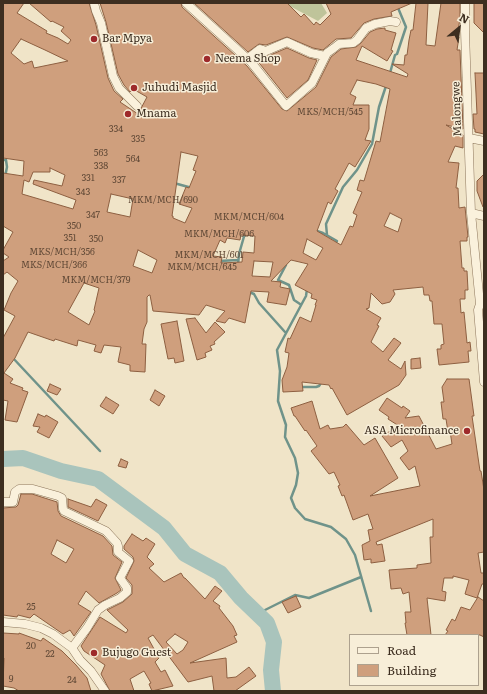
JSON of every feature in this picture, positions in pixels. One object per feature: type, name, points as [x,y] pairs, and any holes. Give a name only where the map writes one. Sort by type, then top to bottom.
[{"type":"street","points":[[94,3],[101,23],[113,76],[119,88],[137,106]]},
{"type":"street","points":[[186,3],[247,59],[286,106],[312,83],[327,53],[339,44],[353,43],[366,28],[374,24],[390,21],[396,22]]},
{"type":"street","name":"Malongwe","points":[[465,3],[464,26],[471,213],[481,311],[484,382]]},
{"type":"street","points":[[247,59],[260,49],[266,51],[287,42],[311,53],[325,56]]},
{"type":"street","points":[[469,138],[484,140]]},
{"type":"street","points":[[471,213],[484,216]]},
{"type":"street","points":[[3,502],[14,502],[16,492],[19,489],[33,490],[58,496],[62,498],[64,511],[106,532],[117,543],[118,552],[128,561],[120,578],[127,588],[126,592],[118,599],[98,610],[84,633],[72,648]]},
{"type":"street","points":[[3,622],[13,622],[41,628],[54,634],[72,648],[105,691]]},
{"type":"green space","points":[[284,3],[321,3],[327,13],[318,21]]},
{"type":"building","points":[[3,3],[24,3],[17,13],[47,31],[46,33],[68,44],[71,40],[61,31],[64,27],[52,21],[51,22],[29,3],[89,3],[96,25],[108,78],[114,91],[123,99],[120,102],[138,114],[147,97],[133,89],[130,92],[118,74],[100,3],[181,3],[182,7],[247,66],[282,109],[287,111],[316,87],[331,57],[341,49],[356,47],[370,32],[377,29],[385,28],[385,30],[396,33],[391,50],[393,51],[387,61],[362,46],[356,60],[407,77],[408,74],[392,64],[404,65],[411,30],[413,30],[416,3],[428,3],[426,45],[435,46],[441,3],[460,3],[457,50],[460,50],[463,129],[446,125],[463,135],[463,148],[455,146],[448,162],[459,163],[456,188],[458,188],[459,208],[465,207],[468,237],[467,241],[460,241],[462,268],[464,268],[464,271],[467,271],[468,290],[465,290],[465,299],[460,299],[461,313],[464,312],[467,343],[470,342],[471,351],[468,351],[469,362],[439,365],[437,349],[441,349],[441,345],[444,344],[442,324],[434,324],[432,301],[430,301],[429,295],[424,295],[423,287],[393,290],[395,294],[390,302],[382,304],[371,293],[369,308],[366,309],[381,318],[377,325],[379,326],[371,342],[383,352],[394,338],[401,343],[388,360],[401,369],[405,361],[406,375],[399,385],[347,415],[329,385],[302,382],[303,391],[283,392],[282,380],[287,367],[289,353],[285,352],[288,338],[290,339],[300,317],[311,322],[317,300],[311,298],[312,294],[295,285],[308,264],[291,260],[271,281],[281,282],[280,287],[290,289],[286,305],[267,302],[269,292],[251,291],[245,323],[229,318],[225,323],[216,321],[225,311],[206,305],[199,315],[153,311],[149,295],[147,297],[147,322],[144,329],[142,344],[146,344],[145,372],[130,371],[130,365],[118,362],[121,347],[104,345],[101,353],[94,351],[96,345],[78,340],[77,346],[55,339],[54,341],[28,332],[15,358],[4,373],[13,379],[10,383],[23,388],[22,390],[28,392],[17,422],[5,420],[8,401],[3,400],[3,338],[15,316],[4,310],[18,281],[7,272],[3,275],[3,261],[9,257],[3,253],[3,250],[13,232],[3,226],[3,173],[23,176],[24,161],[3,158]],"holes":[[[21,39],[68,61],[34,68],[32,61],[24,64],[11,53]],[[357,80],[390,89],[380,142],[376,141],[364,181],[360,180],[357,190],[362,192],[353,213],[357,215],[353,227],[350,226],[341,245],[317,231],[328,202],[331,204],[338,191],[335,189],[349,163],[355,167],[371,141],[365,140],[369,129],[369,105],[353,105],[356,97],[350,94]],[[181,152],[198,156],[193,170],[196,171],[189,188],[186,187],[179,204],[192,208],[185,223],[173,218]],[[50,168],[65,175],[62,186],[34,180],[33,184],[76,200],[73,209],[22,194],[24,180],[29,182],[33,172],[50,172]],[[111,194],[133,199],[130,217],[107,212]],[[390,213],[402,219],[398,232],[384,226]],[[241,235],[255,236],[254,253],[243,252],[242,262],[221,263],[222,257],[213,256],[220,240],[225,243],[227,238],[240,240]],[[307,239],[323,248],[316,260],[303,253]],[[138,250],[157,260],[152,273],[133,266]],[[254,261],[273,262],[270,277],[252,276]],[[84,283],[99,288],[95,311],[89,325],[68,312]]]},
{"type":"building","points":[[194,3],[287,3],[301,17],[304,14],[314,25],[316,22],[320,25],[331,14],[326,3],[412,3],[391,12],[392,16],[374,19],[364,23],[351,38],[336,39],[323,50],[313,48],[287,37],[266,45],[259,44],[248,52]]},
{"type":"building","points":[[474,3],[484,3],[484,33],[474,23]]},
{"type":"building","points":[[287,48],[317,60],[308,80],[287,98],[256,59],[261,55],[268,56]]},
{"type":"building","points":[[475,73],[484,73],[484,134],[475,132],[474,129],[473,114],[477,114]]},
{"type":"building","points":[[484,174],[483,207],[477,191],[477,181]]},
{"type":"building","points":[[195,318],[206,333],[215,322],[225,332],[214,342],[215,344],[210,346],[212,350],[205,353],[206,357],[197,360],[186,319]]},
{"type":"building","points":[[177,321],[184,361],[175,363],[174,358],[168,359],[161,324]]},
{"type":"building","points":[[420,358],[421,368],[411,369],[411,359]]},
{"type":"building","points":[[447,379],[469,379],[474,416],[472,416],[484,490],[484,552],[478,553],[481,573],[484,573],[484,584],[482,584],[477,598],[465,594],[469,580],[453,576],[453,578],[444,578],[442,591],[446,592],[445,601],[427,598],[431,634],[407,634],[405,612],[411,612],[409,592],[403,594],[401,588],[391,589],[389,570],[417,568],[417,565],[431,563],[430,537],[433,537],[433,519],[376,542],[377,545],[382,544],[385,561],[371,563],[371,559],[364,560],[362,545],[370,541],[368,530],[373,529],[368,514],[353,520],[344,495],[342,496],[338,486],[340,485],[334,472],[329,474],[311,451],[317,446],[294,416],[291,408],[312,401],[320,429],[328,425],[330,429],[343,427],[346,424],[364,445],[375,438],[398,478],[370,496],[420,486],[415,466],[409,470],[400,458],[408,451],[402,440],[391,447],[382,436],[399,426],[388,419],[389,417],[379,410],[387,398],[402,408],[403,406],[410,411],[405,418],[419,416],[436,449],[452,444],[446,419],[443,419],[441,402],[444,402],[442,387]]},
{"type":"building","points":[[50,384],[61,389],[57,395],[47,391]]},
{"type":"building","points":[[155,390],[165,396],[159,406],[150,400]]},
{"type":"building","points":[[106,397],[119,405],[113,414],[100,406]]},
{"type":"building","points":[[38,414],[45,417],[46,415],[58,422],[49,438],[37,432],[40,427],[33,426]]},
{"type":"building","points":[[121,459],[128,462],[126,468],[118,466]]},
{"type":"building","points":[[21,494],[32,494],[57,502],[58,511],[61,516],[103,536],[112,546],[113,555],[122,562],[115,578],[121,590],[99,603],[86,591],[78,604],[91,612],[74,636],[70,630],[63,634],[34,614],[30,618],[18,615],[17,617],[3,615],[3,508],[16,507]],"holes":[[[57,540],[74,549],[66,563],[51,554]]]},
{"type":"building","points":[[68,499],[91,507],[96,499],[107,505],[98,521],[68,507]]},
{"type":"building","points":[[132,534],[143,541],[146,538],[155,544],[147,557],[154,564],[149,568],[164,582],[181,573],[205,599],[215,586],[222,591],[213,601],[220,606],[219,608],[233,626],[237,635],[234,636],[237,642],[190,663],[226,658],[227,678],[236,677],[249,667],[256,676],[235,691],[214,691],[212,676],[188,682],[153,635],[148,638],[159,658],[155,662],[161,672],[165,670],[173,686],[152,691],[149,684],[151,683],[144,671],[130,679],[134,691],[110,691],[101,674],[105,665],[84,651],[81,646],[100,617],[126,633],[128,630],[107,610],[123,602],[132,594],[132,585],[126,578],[134,561],[133,557],[124,549],[124,546]],"holes":[[[175,634],[188,642],[183,650],[177,654],[166,642]]]},
{"type":"building","points":[[296,596],[301,607],[288,613],[282,602]]},
{"type":"building","points":[[478,597],[484,601],[484,637],[479,634],[446,634],[448,631],[446,630],[452,619],[455,621],[461,607],[470,610]]},
{"type":"building","points":[[3,633],[19,633],[41,641],[43,638],[62,651],[76,665],[87,678],[91,691],[19,691],[14,688],[3,686]]},
{"type":"waterway","points":[[390,73],[406,27],[396,3]]},
{"type":"waterway","points":[[327,235],[326,224],[343,187],[357,170],[372,144],[379,107],[386,86]]},
{"type":"waterway","points":[[3,160],[6,160],[7,167],[5,177]]},
{"type":"waterway","points":[[174,183],[192,188]]},
{"type":"waterway","points":[[314,230],[337,241],[334,245]]},
{"type":"waterway","points":[[238,265],[239,254],[245,233]]},
{"type":"waterway","points":[[219,261],[238,260]]},
{"type":"waterway","points":[[286,265],[278,280],[289,285],[294,300],[300,304]]},
{"type":"waterway","points":[[307,289],[306,296],[277,350],[280,371],[278,401],[286,425],[285,437],[295,458],[298,473],[296,485],[291,498],[295,508],[305,519],[331,527],[346,539],[355,555],[371,611]]},
{"type":"waterway","points":[[249,292],[254,294],[259,303],[285,332]]},
{"type":"waterway","points":[[12,357],[100,451]]},
{"type":"waterway","points":[[301,387],[316,387],[321,383]]},
{"type":"waterway","points":[[3,459],[23,458],[61,471],[98,479],[164,528],[185,554],[220,573],[241,598],[267,623],[274,642],[271,670],[273,691]]},
{"type":"waterway","points":[[257,614],[295,595],[309,598],[361,577]]},
{"type":"place","name":"Bar Mpya","points":[[94,39]]},
{"type":"place","name":"Neema Shop","points":[[207,59]]},
{"type":"place","name":"Juhudi Masjid","points":[[134,88]]},
{"type":"place","name":"Mnama","points":[[128,114]]},
{"type":"place","name":"ASA Microfinance","points":[[467,431]]},
{"type":"place","name":"Bujugo Guest","points":[[94,653]]}]
